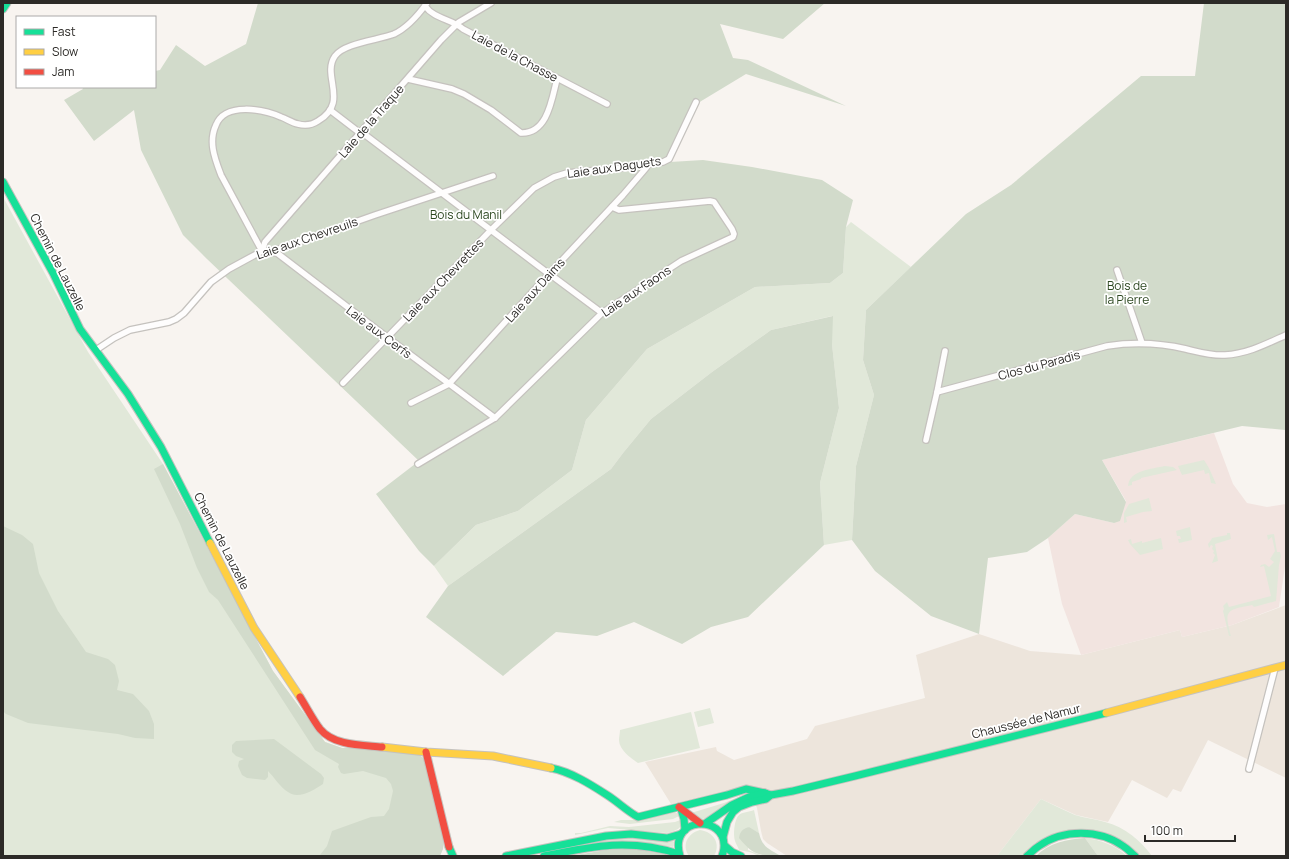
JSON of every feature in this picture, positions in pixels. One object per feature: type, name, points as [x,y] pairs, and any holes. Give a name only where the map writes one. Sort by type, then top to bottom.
[{"type":"main road","points":[[3,8],[7,3]]},
{"type":"main road","name":"Chemin de Lauzelle","points":[[3,182],[53,273],[75,320],[87,340],[128,394],[161,447],[254,628],[321,730],[332,738],[346,743],[426,752],[493,756],[559,770],[582,780],[607,795],[638,817],[746,789],[756,790],[768,794]]},
{"type":"main road","name":"Chaussée de Namur","points":[[506,856],[606,836],[631,834],[667,838],[683,832],[690,826],[703,823],[732,805],[749,797],[802,789],[1286,665]]},
{"type":"main road","points":[[426,752],[449,847],[453,856]]},
{"type":"main road","name":"Chaussée de Namur","points":[[723,837],[727,822],[733,812],[745,805],[766,799],[768,794]]},
{"type":"main road","points":[[680,807],[703,823],[713,826],[718,830],[723,837],[725,846],[722,856]]},
{"type":"main road","points":[[544,856],[589,847],[623,844],[643,845],[679,855],[678,846],[686,824],[680,807]]},
{"type":"main road","points":[[1027,856],[1033,850],[1046,842],[1072,833],[1085,833],[1108,837],[1121,844],[1135,856]]},
{"type":"main road","points":[[725,846],[732,852],[741,856]]},
{"type":"main road","points":[[448,856],[449,847]]},
{"type":"street","name":"Laie de la Traque","points":[[262,251],[265,242],[441,40],[457,24],[491,3]]},
{"type":"street","name":"Laie de la Chasse","points":[[426,4],[428,10],[440,17],[457,24],[463,29],[607,104]]},
{"type":"street","points":[[262,251],[216,163],[212,147],[212,139],[214,128],[218,121],[228,112],[245,109],[281,116],[296,124],[306,125],[319,121],[330,110],[334,102],[332,61],[336,54],[346,48],[398,32],[411,21],[426,4]]},
{"type":"street","points":[[408,79],[452,89],[464,94],[491,110],[521,133],[526,133],[538,126],[547,114],[558,79]]},
{"type":"street","name":"Laie aux Daguets","points":[[546,181],[566,173],[622,168],[663,162],[669,159],[696,102]]},
{"type":"street","points":[[330,110],[602,313]]},
{"type":"street","name":"Laie aux Daims","points":[[411,403],[449,384],[612,207],[648,164]]},
{"type":"street","name":"Laie aux Chevreuils","points":[[96,350],[126,332],[169,322],[180,316],[219,276],[262,251],[276,250],[493,176]]},
{"type":"street","name":"Laie aux Chevrettes","points":[[343,383],[528,193],[546,181]]},
{"type":"street","name":"Laie aux Faons","points":[[418,464],[495,418],[602,313],[681,261],[732,237],[734,234],[714,202],[710,201],[619,210],[612,207]]},
{"type":"street","name":"Laie aux Cerfs","points":[[262,251],[277,253],[495,418]]},
{"type":"street","points":[[1117,270],[1142,343]]},
{"type":"street","name":"Clos du Paradis","points":[[937,392],[1107,346],[1142,343],[1168,345],[1205,354],[1225,355],[1251,351],[1286,335]]},
{"type":"street","points":[[926,440],[946,351]]},
{"type":"street","points":[[1249,769],[1275,668]]},
{"type":"shaded area","points":[[1214,433],[1233,484],[1247,503],[1267,507],[1286,504],[1286,560],[1279,607],[1232,625],[1182,637],[1180,630],[1081,655],[1062,604],[1048,538],[1075,514],[1114,523],[1126,501],[1102,460]]},
{"type":"shaded area","points":[[1286,605],[1286,778],[1208,740],[1181,792],[1173,789],[1167,798],[1132,780],[1108,822],[1076,815],[1041,799],[997,856],[787,856],[763,839],[757,808],[749,788],[671,804],[645,762],[716,747],[717,751],[734,760],[807,739],[815,726],[925,698],[916,655],[979,634],[1030,651],[1081,655],[1180,630],[1182,637],[1232,625]]},
{"type":"green space","name":"Bois du Manil","points":[[258,3],[825,3],[783,39],[720,24],[733,58],[748,60],[846,106],[746,74],[698,103],[670,162],[703,160],[752,167],[822,180],[853,200],[846,227],[843,273],[830,283],[755,287],[647,349],[586,420],[572,470],[518,511],[476,525],[434,566],[419,551],[376,494],[419,461],[183,235],[141,150],[134,110],[94,141],[64,100],[82,88],[156,88],[156,71],[160,70],[176,45],[205,66],[246,44]]},
{"type":"green space","name":"Bois de la Pierre","points":[[1204,3],[1286,3],[1286,431],[1242,426],[1102,460],[1126,502],[1120,521],[1114,523],[1075,514],[1048,538],[1027,552],[988,558],[979,634],[931,616],[875,571],[852,540],[856,466],[874,395],[863,360],[866,310],[966,214],[1011,185],[1141,76],[1195,76]]},
{"type":"green space","points":[[3,197],[88,352],[163,464],[273,671],[325,742],[342,748],[365,748],[420,755],[444,845],[440,856],[3,856]]},
{"type":"green space","points":[[851,222],[911,267],[866,310],[863,360],[874,395],[856,466],[852,540],[824,545],[820,483],[839,408],[832,344],[832,316],[771,330],[712,372],[651,419],[611,469],[448,586],[434,566],[476,525],[518,511],[572,470],[586,420],[647,349],[755,287],[830,283],[843,273],[846,227]]},
{"type":"green space","points":[[833,316],[832,344],[839,408],[820,483],[824,545],[748,617],[711,627],[682,644],[634,622],[597,636],[556,632],[503,676],[426,617],[448,586],[611,469],[651,419],[712,372],[771,330]]},
{"type":"green space","points":[[1204,460],[1216,484],[1211,483],[1209,473],[1205,474],[1204,470],[1182,475],[1178,466]]},
{"type":"green space","points":[[163,464],[273,671],[325,742],[342,748],[365,748],[420,755],[424,759],[444,839],[443,849],[440,856],[318,856],[327,846],[332,831],[371,817],[384,816],[389,809],[393,791],[391,784],[386,778],[363,771],[344,774],[341,773],[338,767],[339,764],[315,750],[218,600],[209,592],[197,568],[180,524],[154,469]]},
{"type":"green space","points":[[1165,466],[1173,467],[1177,470],[1141,478],[1132,482],[1132,485],[1128,486],[1129,481],[1137,473],[1148,469]]},
{"type":"green space","points":[[1149,498],[1152,511],[1126,517],[1127,522],[1124,523],[1124,513],[1129,504]]},
{"type":"green space","points":[[3,526],[22,535],[33,544],[39,573],[58,611],[86,652],[108,659],[115,665],[119,681],[117,690],[133,694],[149,711],[154,724],[154,739],[135,738],[118,734],[28,723],[6,714],[3,711]]},
{"type":"green space","points":[[1190,527],[1192,540],[1179,543],[1178,539],[1181,539],[1180,536],[1177,536],[1176,531]]},
{"type":"green space","points":[[1227,533],[1230,533],[1231,539],[1215,544],[1218,561],[1212,563],[1215,555],[1212,549],[1213,546],[1211,545],[1209,548],[1208,544],[1212,538],[1227,535]]},
{"type":"green space","points":[[1274,534],[1277,552],[1280,552],[1281,556],[1276,601],[1254,607],[1252,605],[1237,608],[1230,612],[1228,620],[1231,636],[1229,636],[1223,611],[1223,606],[1227,602],[1229,607],[1271,596],[1264,566],[1260,567],[1261,565],[1265,564],[1269,567],[1274,562],[1270,559],[1275,551],[1272,537],[1268,540],[1267,535]]},
{"type":"green space","points":[[1161,538],[1163,549],[1140,555],[1128,540],[1131,539],[1132,544]]},
{"type":"green space","points":[[710,708],[714,723],[698,727],[694,712]]},
{"type":"green space","points":[[691,712],[700,748],[638,763],[621,747],[619,740],[620,730]]},
{"type":"green space","points":[[274,739],[321,774],[324,778],[323,784],[306,793],[296,795],[285,790],[268,771],[268,777],[265,780],[247,778],[242,775],[238,766],[239,761],[244,759],[236,756],[232,752],[232,745],[236,741]]},
{"type":"green space","points":[[746,794],[725,805],[708,818],[698,818],[691,813],[724,803]]},
{"type":"green space","points":[[1041,799],[1075,815],[1119,827],[1138,840],[1152,856],[1139,856],[1083,829],[1023,856],[997,856]]},
{"type":"green space","points":[[754,810],[759,833],[748,827],[748,850],[763,856],[739,850],[734,838],[734,828],[737,817],[742,813]]},
{"type":"green space","points":[[674,812],[681,815],[673,819],[630,824],[614,822],[621,820],[636,821]]},
{"type":"green space","points":[[683,819],[682,825],[678,829],[667,833],[608,828],[575,835],[575,833],[610,826],[629,827],[675,822]]},
{"type":"green space","points":[[749,827],[759,833],[764,845],[781,856],[762,855],[748,848],[739,838],[742,831]]},
{"type":"green space","points":[[700,830],[709,833],[715,839],[717,847],[714,856],[689,856],[686,848],[687,840],[692,834]]},
{"type":"green space","points":[[625,838],[674,842],[673,847],[643,842],[623,841],[592,844],[592,842]]},
{"type":"green space","points":[[1085,838],[1108,844],[1127,856],[1098,856]]},
{"type":"green space","points":[[1085,838],[1098,856],[1036,856],[1059,842]]},
{"type":"green space","points":[[606,850],[641,850],[673,856],[570,856]]},
{"type":"traffic: fast","points":[[3,9],[7,3]]},
{"type":"traffic: fast","points":[[3,182],[53,273],[80,329],[128,394],[161,447],[210,543]]},
{"type":"traffic: fast","points":[[723,837],[727,822],[733,812],[739,807],[766,799],[771,795],[855,776],[1106,713]]},
{"type":"traffic: fast","points":[[551,768],[573,775],[611,798],[638,817],[746,789],[765,793]]},
{"type":"traffic: fast","points":[[706,823],[732,805],[749,797],[765,793],[771,795]]},
{"type":"traffic: fast","points":[[681,809],[685,830]]},
{"type":"traffic: fast","points":[[680,856],[679,843],[682,833],[689,827],[698,824],[708,825],[716,829],[722,836],[724,847],[722,856]]},
{"type":"traffic: fast","points":[[1027,856],[1037,847],[1049,840],[1059,836],[1081,833],[1103,836],[1113,840],[1125,847],[1135,856]]},
{"type":"traffic: fast","points":[[506,856],[606,836],[631,834],[667,838],[681,834]]},
{"type":"traffic: fast","points":[[544,856],[579,849],[612,845],[644,846],[679,854]]},
{"type":"traffic: fast","points":[[725,846],[732,852],[741,856]]},
{"type":"traffic: fast","points":[[449,847],[453,856]]},
{"type":"traffic: slow","points":[[210,543],[254,628],[300,697]]},
{"type":"traffic: slow","points":[[1106,713],[1286,665]]},
{"type":"traffic: slow","points":[[382,747],[426,752],[493,756],[551,768]]},
{"type":"traffic: jam","points":[[300,697],[317,725],[326,735],[340,742],[349,744],[382,747]]},
{"type":"traffic: jam","points":[[426,752],[449,847]]},
{"type":"traffic: jam","points":[[679,807],[700,823]]}]
